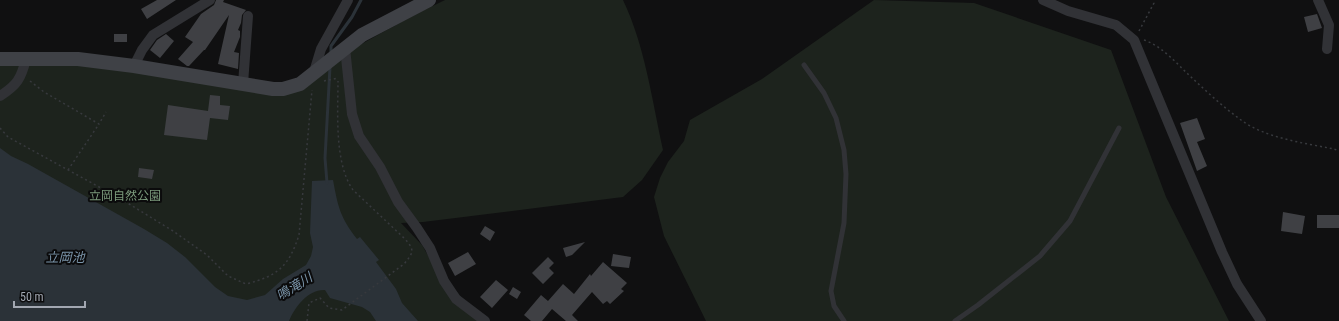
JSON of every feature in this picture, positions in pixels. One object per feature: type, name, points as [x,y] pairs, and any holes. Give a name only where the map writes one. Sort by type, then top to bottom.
[{"type":"street","points":[[134,66],[142,50],[153,35],[210,0]]},
{"type":"street","points":[[313,77],[321,49],[348,0]]},
{"type":"street","points":[[0,59],[78,59],[134,66],[273,90],[283,89],[300,84],[313,77],[341,51],[369,32],[429,0]]},
{"type":"street","points":[[1043,0],[1068,11],[1116,25],[1134,40],[1222,252],[1237,284],[1261,321]]},
{"type":"street","points":[[1318,0],[1329,25],[1327,49]]},
{"type":"street","points":[[243,84],[248,16]]},
{"type":"street","points":[[341,51],[352,114],[359,136],[380,167],[398,202],[430,248],[444,281],[456,299],[485,321]]},
{"type":"street","points":[[0,96],[12,88],[22,75],[26,59]]},
{"type":"lane","points":[[804,65],[824,93],[836,118],[844,150],[846,174],[844,223],[831,291],[834,306],[844,321]]},
{"type":"lane","points":[[955,321],[1040,256],[1070,221],[1119,128]]},
{"type":"path","points":[[1154,0],[1154,3],[1134,40],[1145,40],[1164,52],[1235,116],[1256,129],[1290,140],[1339,151]]},
{"type":"path","points":[[22,75],[44,92],[99,124]]},
{"type":"path","points":[[307,321],[309,303],[320,298],[329,308],[342,310],[404,264],[411,256],[413,250],[411,245],[353,190],[348,183],[338,137],[338,78],[313,77]]},
{"type":"path","points":[[0,128],[8,137],[121,199],[173,230],[207,255],[228,276],[246,284],[264,280],[283,267],[294,251],[299,234],[312,91]]},
{"type":"path","points":[[68,170],[106,112]]},
{"type":"green space","name":"立岡自然公園","points":[[445,0],[623,0],[631,18],[642,54],[663,150],[642,180],[623,197],[423,222],[401,223],[422,245],[433,264],[482,321],[0,321],[0,65],[77,63],[277,95],[380,33]]},
{"type":"green space","points":[[874,0],[974,3],[1111,50],[1166,197],[1229,321],[706,321],[664,236],[654,197],[660,178],[668,162],[684,141],[690,120],[762,79]]},
{"type":"water","name":"立岡池","points":[[0,148],[11,156],[28,164],[167,243],[185,257],[215,287],[228,296],[247,300],[265,295],[283,279],[306,265],[311,256],[313,247],[310,233],[312,181],[333,180],[338,205],[343,218],[357,239],[360,237],[379,260],[376,262],[396,289],[402,303],[418,321],[376,321],[370,312],[362,307],[330,298],[325,290],[319,290],[313,292],[303,300],[289,321],[0,321]]},
{"type":"building","points":[[157,0],[176,0],[147,19],[141,9]]},
{"type":"building","points":[[216,0],[224,0],[223,2],[246,10],[242,15],[238,30],[240,31],[240,37],[234,52],[239,53],[238,69],[218,64],[229,15],[205,50],[189,66],[178,59],[193,42],[185,37],[201,14],[214,5]]},
{"type":"building","points":[[1317,14],[1322,28],[1308,32],[1304,17]]},
{"type":"building","points":[[114,34],[127,34],[127,42],[114,42]]},
{"type":"building","points":[[166,34],[174,41],[160,58],[150,50],[157,40]]},
{"type":"building","points":[[210,95],[220,96],[220,105],[230,106],[228,120],[210,118],[207,140],[164,135],[168,105],[208,111]]},
{"type":"building","points":[[1197,118],[1205,139],[1197,142],[1207,166],[1197,171],[1180,123]]},
{"type":"building","points":[[139,168],[154,170],[152,179],[138,177]]},
{"type":"building","points":[[1283,212],[1305,216],[1302,234],[1281,231]]},
{"type":"building","points":[[1317,215],[1339,215],[1339,228],[1317,228]]},
{"type":"building","points":[[485,226],[495,232],[490,241],[480,234]]},
{"type":"building","points":[[585,242],[572,255],[566,257],[563,248]]},
{"type":"building","points":[[468,252],[476,264],[455,276],[448,263]]},
{"type":"building","points":[[613,254],[631,257],[629,268],[611,266]]},
{"type":"building","points":[[548,257],[554,263],[549,268],[554,273],[543,284],[532,273]]},
{"type":"building","points":[[603,262],[627,283],[621,289],[624,291],[610,304],[607,301],[603,304],[592,292],[572,315],[578,321],[566,321],[552,309],[542,321],[531,321],[524,315],[541,295],[548,301],[563,284],[574,294],[590,274],[591,276]]},
{"type":"building","points":[[496,280],[508,290],[492,308],[480,297]]},
{"type":"building","points":[[513,287],[521,292],[517,299],[509,294]]},
{"type":"waterway","points":[[331,53],[331,46],[352,17],[361,0]]},
{"type":"waterway","points":[[327,183],[325,158],[330,67]]},
{"type":"water label","name":"鳴滝川","points":[[294,286]]}]
